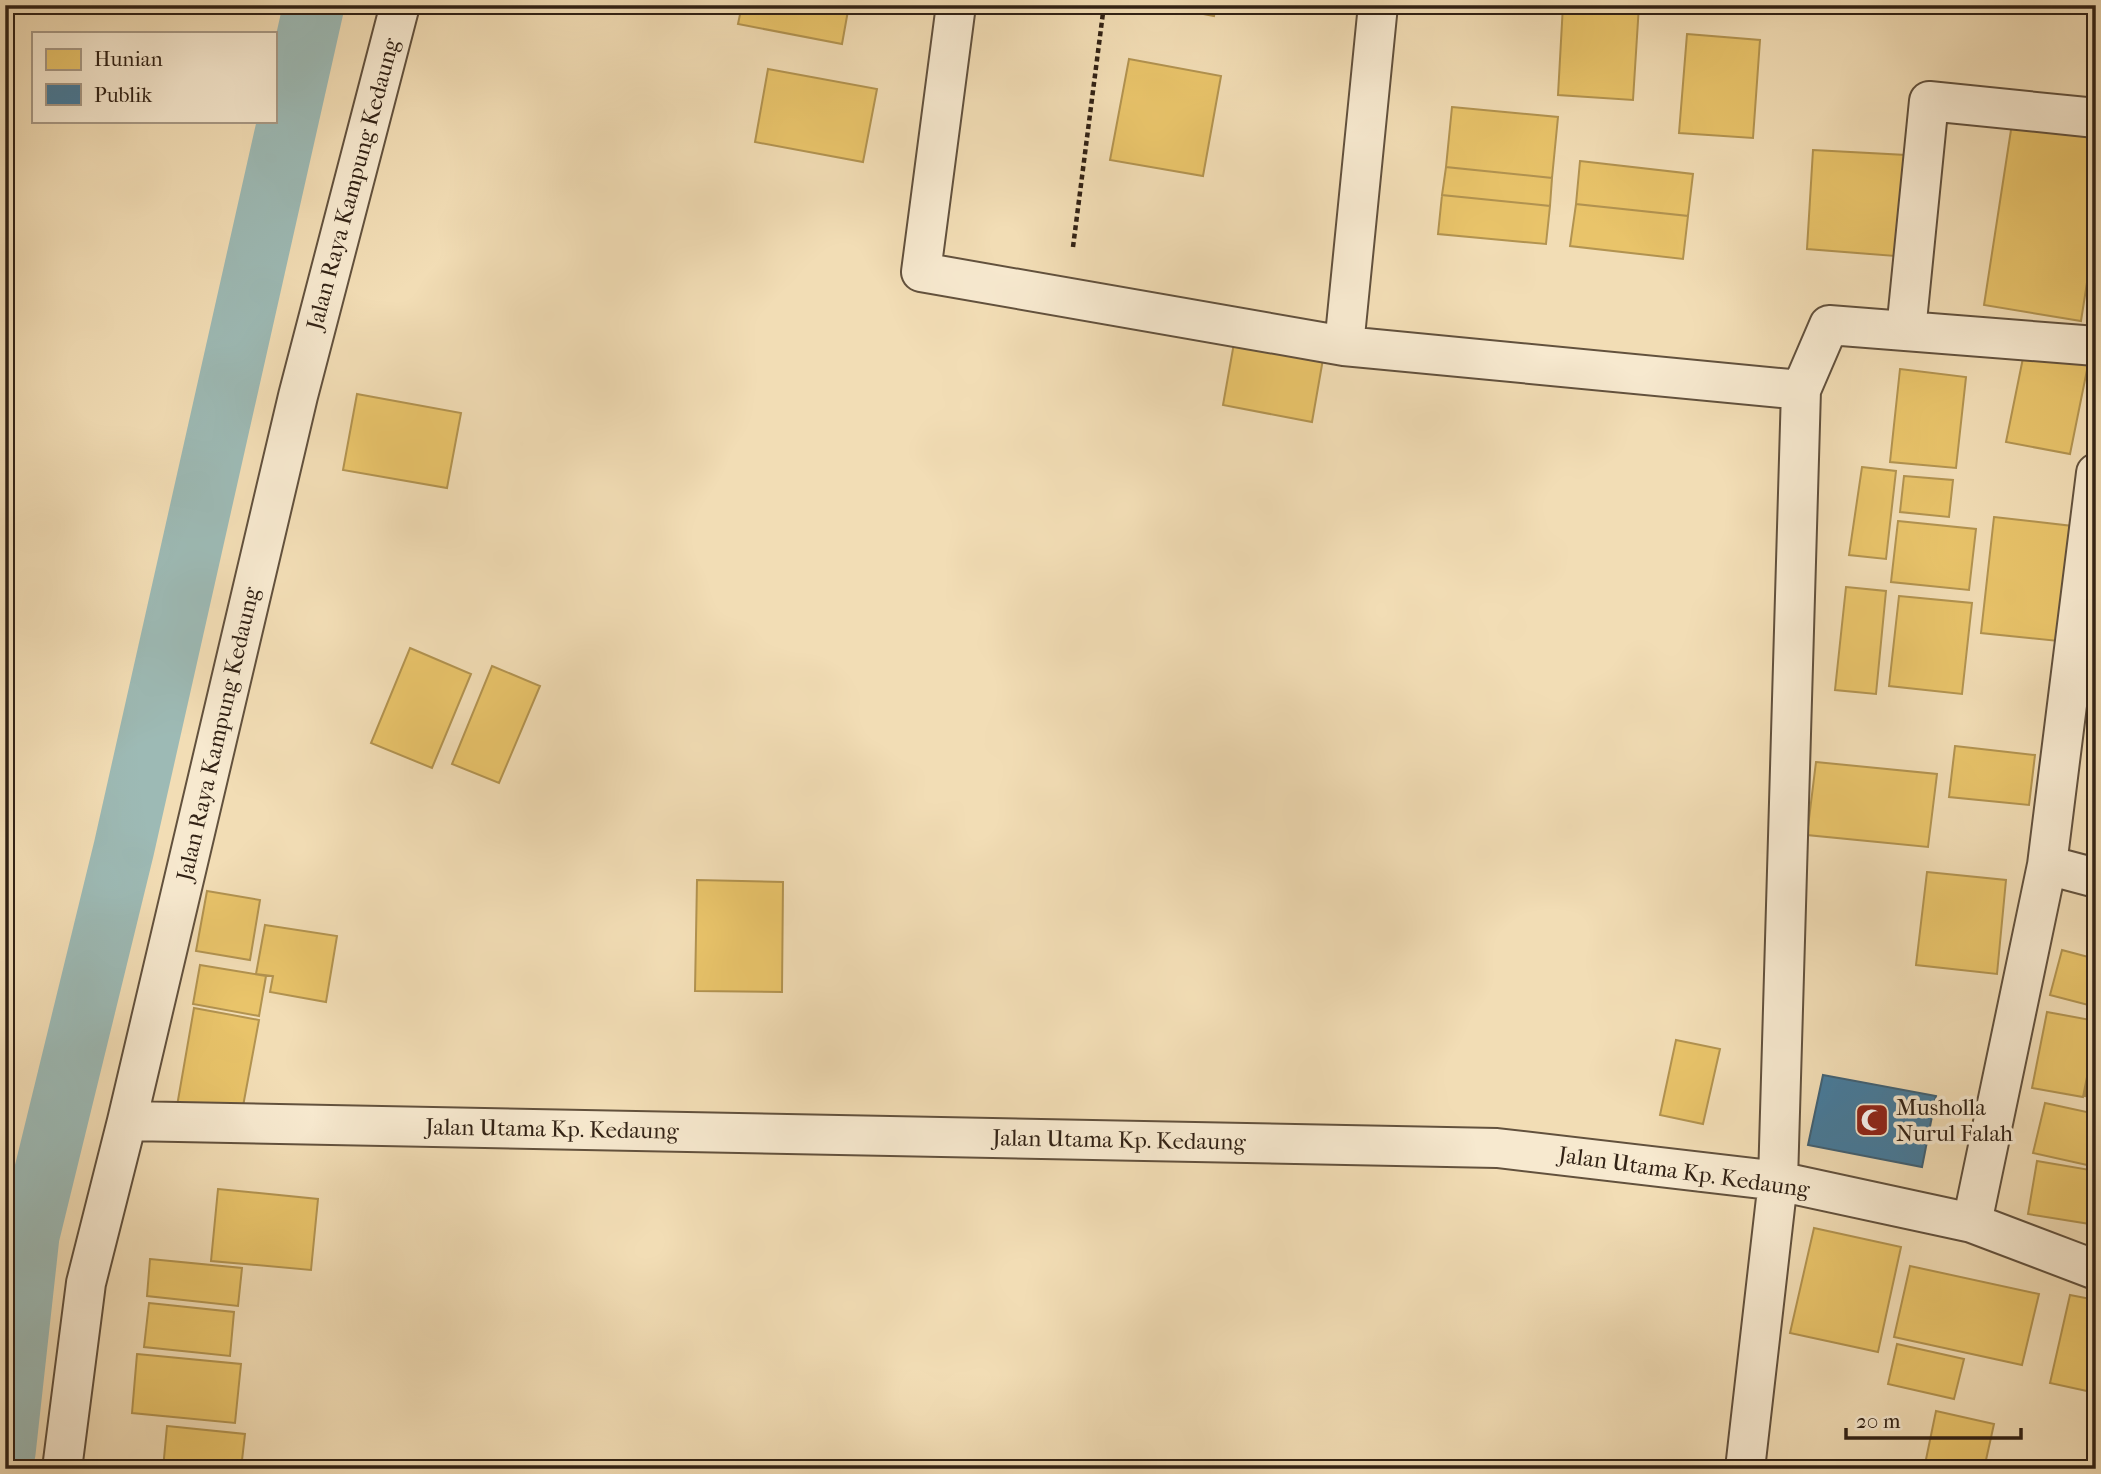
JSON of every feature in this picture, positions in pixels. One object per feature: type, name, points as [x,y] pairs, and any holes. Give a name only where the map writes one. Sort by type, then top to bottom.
[{"type":"street","name":"Jalan Raya Kampung Kedaung","points":[[62,1469],[86,1283],[127,1121],[295,409],[400,5]]},
{"type":"street","points":[[956,5],[920,272],[1344,346],[1801,390]]},
{"type":"street","points":[[1344,346],[1378,5]]},
{"type":"street","points":[[1906,331],[1929,101],[2096,118]]},
{"type":"street","points":[[1745,1469],[1778,1181],[1801,390],[1829,325],[2096,346]]},
{"type":"street","points":[[1972,1223],[2047,864],[2096,473]]},
{"type":"street","points":[[2047,864],[2096,878]]},
{"type":"street","name":"Jalan Utama Kp. Kedaung","points":[[127,1121],[1497,1148],[1778,1181],[1972,1223],[2096,1270]]},
{"type":"path","points":[[1067,297],[1104,5]]},
{"type":"building: Hunian","points":[[742,5],[849,5],[842,44],[738,24]]},
{"type":"building: Hunian","points":[[1157,5],[1216,5],[1214,16]]},
{"type":"building: Hunian","points":[[1563,5],[1639,5],[1633,100],[1558,95]]},
{"type":"building: Hunian","points":[[1687,34],[1760,40],[1753,138],[1679,133]]},
{"type":"building: Hunian","points":[[1129,59],[1221,76],[1203,176],[1110,160]]},
{"type":"building: Hunian","points":[[768,69],[877,89],[863,162],[755,142]]},
{"type":"building: Hunian","points":[[1452,107],[1558,117],[1552,178],[1446,167]]},
{"type":"building: Hunian","points":[[2013,117],[2096,130],[2096,225],[2081,321],[1984,305]]},
{"type":"building: Hunian","points":[[1813,150],[1906,155],[1895,256],[1807,249]]},
{"type":"building: Hunian","points":[[1580,161],[1693,174],[1688,216],[1576,204]]},
{"type":"building: Hunian","points":[[1446,167],[1552,178],[1550,206],[1442,195]]},
{"type":"building: Hunian","points":[[1442,195],[1550,206],[1546,244],[1438,234]]},
{"type":"building: Hunian","points":[[1576,204],[1688,216],[1683,259],[1570,246]]},
{"type":"building: Hunian","points":[[1234,343],[1323,359],[1312,422],[1223,405]]},
{"type":"building: Hunian","points":[[2024,353],[2088,365],[2070,454],[2006,442]]},
{"type":"building: Hunian","points":[[1900,369],[1966,377],[1956,468],[1890,462]]},
{"type":"building: Hunian","points":[[357,394],[461,413],[447,488],[343,470]]},
{"type":"building: Hunian","points":[[1862,467],[1896,471],[1886,559],[1849,555]]},
{"type":"building: Hunian","points":[[1904,476],[1953,480],[1949,517],[1900,512]]},
{"type":"building: Hunian","points":[[1994,517],[2081,527],[2068,642],[1981,633]]},
{"type":"building: Hunian","points":[[1898,521],[1976,529],[1969,590],[1891,582]]},
{"type":"building: Hunian","points":[[1846,587],[1886,591],[1876,694],[1835,690]]},
{"type":"building: Hunian","points":[[1899,596],[1972,603],[1962,694],[1889,686]]},
{"type":"building: Hunian","points":[[410,648],[471,674],[432,768],[371,743]]},
{"type":"building: Hunian","points":[[492,666],[540,686],[499,783],[452,764]]},
{"type":"building: Hunian","points":[[1955,746],[2035,755],[2029,805],[1949,797]]},
{"type":"building: Hunian","points":[[1816,762],[1937,774],[1928,847],[1807,835]]},
{"type":"building: Hunian","points":[[1927,872],[2006,880],[1997,974],[1916,965]]},
{"type":"building: Hunian","points":[[697,880],[783,882],[782,992],[695,991]]},
{"type":"building: Hunian","points":[[207,891],[260,900],[250,960],[196,951]]},
{"type":"building: Hunian","points":[[265,925],[337,936],[326,1002],[270,992],[273,976],[256,974]]},
{"type":"building: Hunian","points":[[2062,950],[2096,959],[2096,1007],[2050,995]]},
{"type":"building: Hunian","points":[[200,965],[266,976],[259,1016],[193,1004]]},
{"type":"building: Hunian","points":[[194,1008],[259,1020],[241,1117],[177,1106]]},
{"type":"building: Hunian","points":[[2047,1012],[2096,1021],[2083,1097],[2032,1088]]},
{"type":"building: Hunian","points":[[1676,1040],[1720,1049],[1703,1124],[1660,1115]]},
{"type":"building: Hunian","points":[[2094,1053],[2096,1054],[2096,1099],[2085,1096]]},
{"type":"building: Hunian","points":[[2045,1103],[2096,1114],[2096,1167],[2033,1153]]},
{"type":"building: Hunian","points":[[2037,1161],[2096,1171],[2096,1225],[2028,1214]]},
{"type":"building: Hunian","points":[[218,1189],[318,1199],[311,1270],[211,1261]]},
{"type":"building: Hunian","points":[[1814,1228],[1901,1247],[1878,1352],[1790,1333]]},
{"type":"building: Hunian","points":[[150,1259],[242,1268],[238,1306],[147,1296]]},
{"type":"building: Hunian","points":[[1910,1266],[2039,1294],[2022,1365],[1894,1337]]},
{"type":"building: Hunian","points":[[2070,1295],[2096,1300],[2096,1393],[2050,1383]]},
{"type":"building: Hunian","points":[[149,1303],[234,1312],[230,1356],[144,1347]]},
{"type":"building: Hunian","points":[[1897,1344],[1964,1359],[1954,1399],[1888,1384]]},
{"type":"building: Hunian","points":[[137,1354],[241,1364],[235,1423],[132,1413]]},
{"type":"building: Hunian","points":[[1936,1411],[1994,1424],[1984,1469],[1924,1469]]},
{"type":"building: Hunian","points":[[167,1426],[245,1434],[241,1469],[163,1469]]},
{"type":"building: Publik","name":"Musholla Nurul Falah","points":[[1823,1075],[1936,1096],[1922,1167],[1808,1145]]},
{"type":"waterway","points":[[5,1453],[29,1236],[124,848],[314,5]]},
{"type":"place","name":"Musholla Nurul Falah","points":[[1872,1120]]}]
